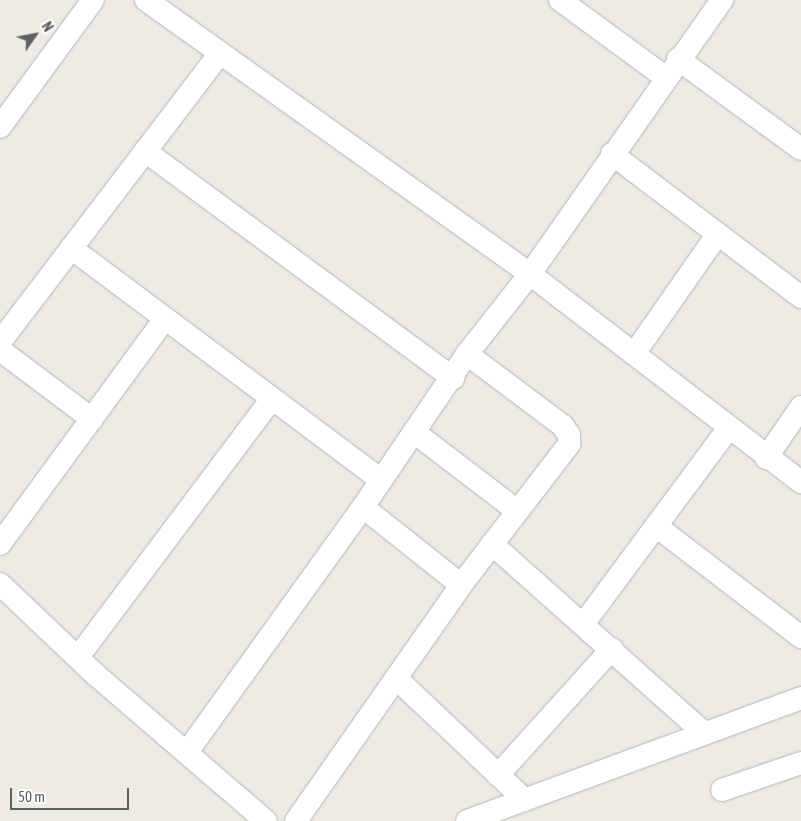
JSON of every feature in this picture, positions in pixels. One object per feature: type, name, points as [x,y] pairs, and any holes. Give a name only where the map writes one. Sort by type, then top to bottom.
[{"type":"street","points":[[0,127],[93,0]]},
{"type":"street","points":[[146,0],[530,274],[766,458],[801,482]]},
{"type":"street","points":[[560,0],[665,77]]},
{"type":"street","points":[[187,752],[363,508],[453,378],[467,354],[530,274],[665,77],[722,0]]},
{"type":"street","points":[[0,342],[220,53]]},
{"type":"street","points":[[678,59],[801,149]]},
{"type":"street","points":[[145,151],[453,378]]},
{"type":"street","points":[[612,154],[801,297]]},
{"type":"street","points":[[634,354],[717,235]]},
{"type":"street","points":[[72,248],[164,320],[381,480]]},
{"type":"street","points":[[0,544],[164,320]]},
{"type":"street","points":[[0,350],[92,419]]},
{"type":"street","points":[[296,821],[461,585],[516,510],[569,444],[569,435],[563,426],[467,354]]},
{"type":"street","points":[[78,657],[272,399]]},
{"type":"street","points":[[766,458],[801,407]]},
{"type":"street","points":[[584,623],[729,428]]},
{"type":"street","points":[[414,432],[516,510]]},
{"type":"street","points":[[363,508],[461,585]]},
{"type":"street","points":[[656,526],[801,637]]},
{"type":"street","points":[[492,544],[584,623],[705,734]]},
{"type":"street","points":[[0,584],[78,657],[266,821]]},
{"type":"street","points":[[498,775],[612,649]]},
{"type":"street","points":[[397,679],[525,800]]},
{"type":"street","points":[[467,821],[801,698]]},
{"type":"street","points":[[722,790],[801,763]]}]
